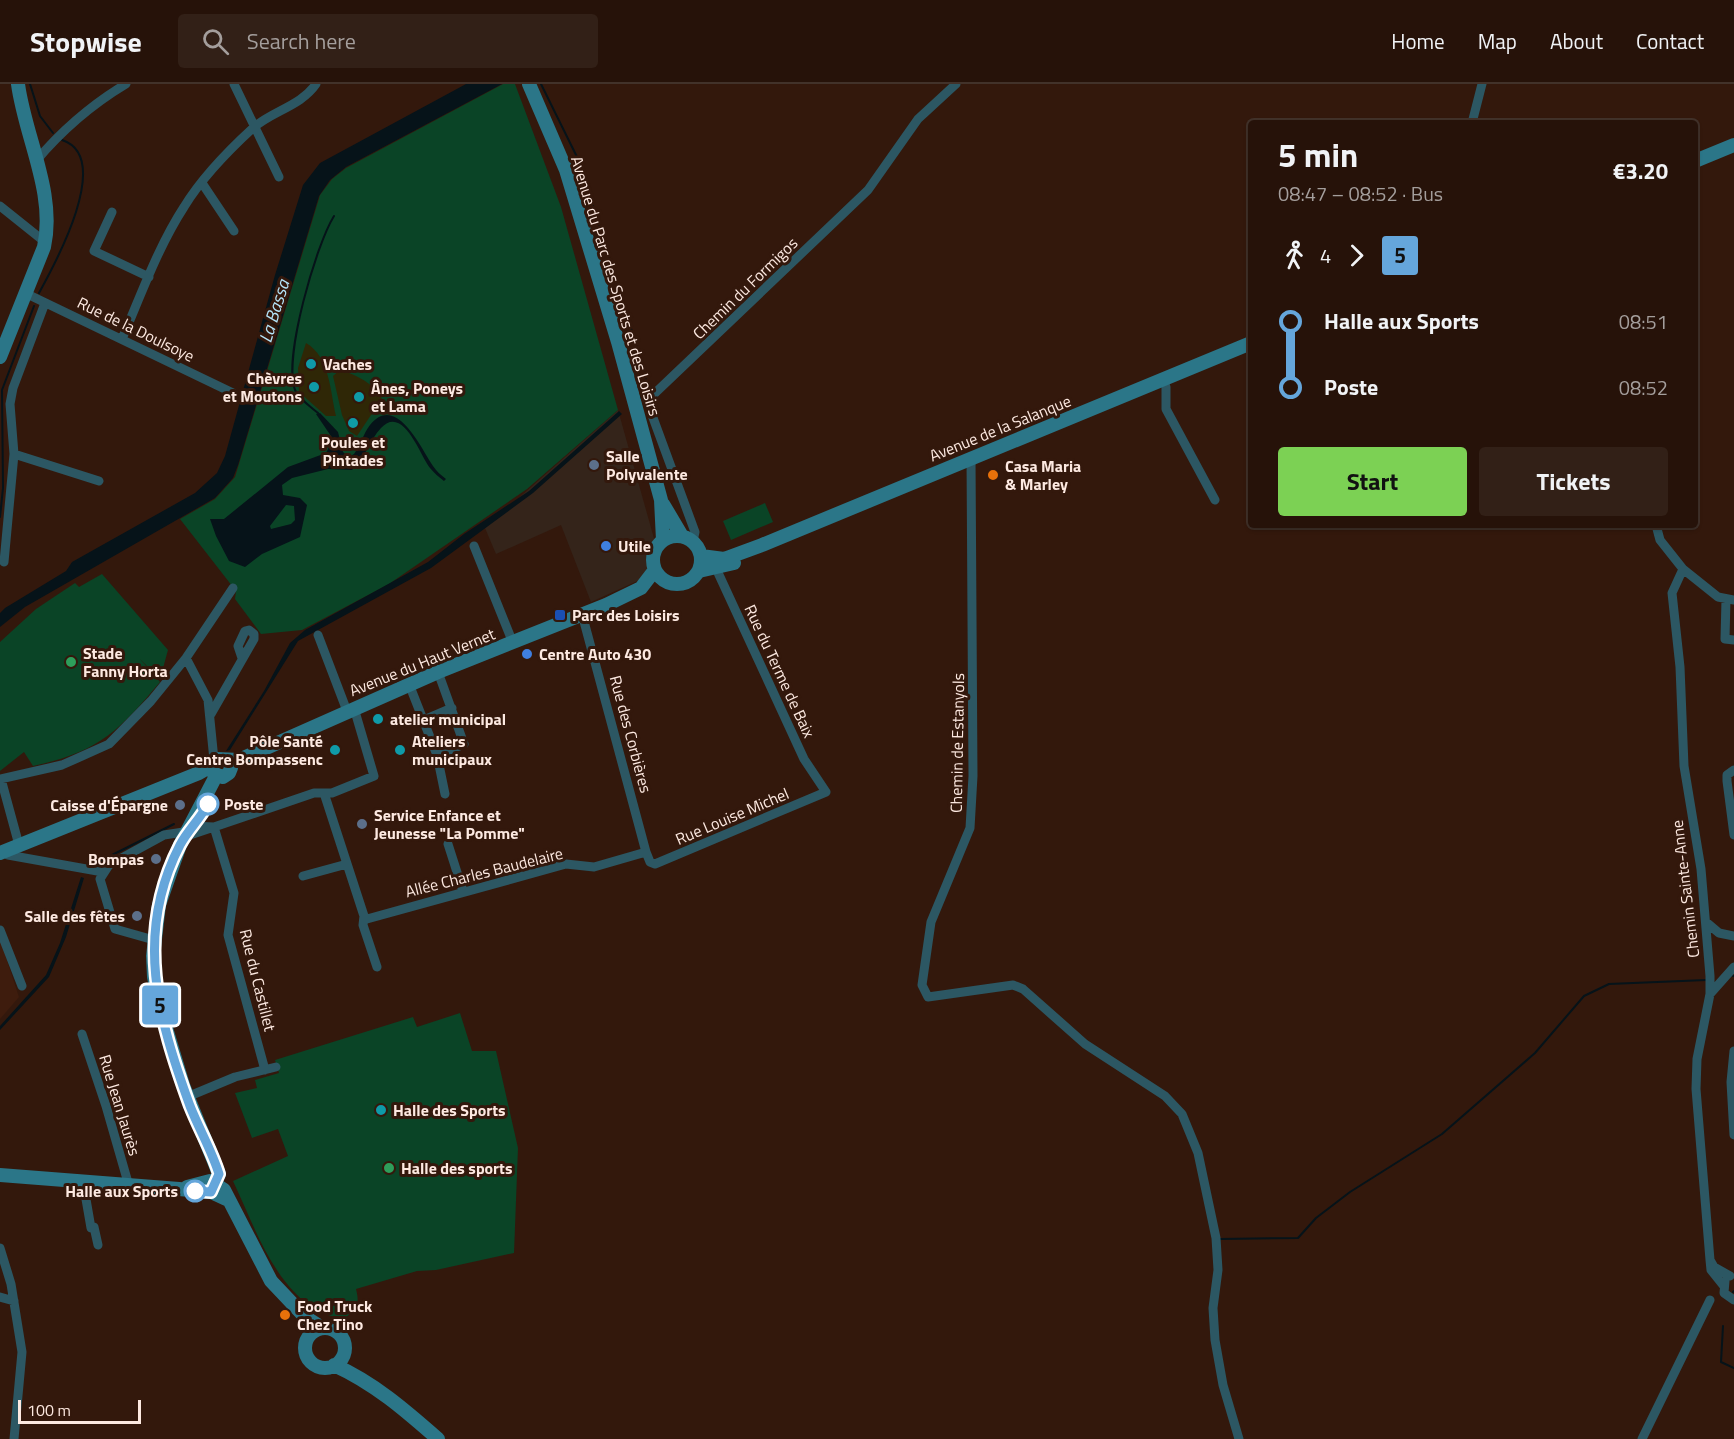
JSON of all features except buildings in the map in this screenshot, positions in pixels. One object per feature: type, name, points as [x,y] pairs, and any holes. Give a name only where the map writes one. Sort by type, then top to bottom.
[{"type":"main road","points":[[0,357],[45,242],[45,214],[36,161],[18,84]]},
{"type":"main road","name":"Avenue du Parc des Sports et des Loisirs","points":[[529,84],[573,190],[661,500],[663,540]]},
{"type":"main road","points":[[1698,160],[1734,145]]},
{"type":"main road","name":"Avenue de la Salanque","points":[[710,561],[743,559],[762,545],[1248,344]]},
{"type":"main road","name":"Avenue du Parc des Sports et des Loisirs","points":[[661,500],[687,539]]},
{"type":"main road","points":[[687,539],[710,561],[688,582],[681,584],[666,582],[654,571],[653,552],[663,540],[687,539]]},
{"type":"main road","name":"Avenue du Haut Vernet","points":[[3,852],[250,753],[409,684],[606,605],[641,588],[654,571]]},
{"type":"main road","name":"Avenue du Haut Vernet","points":[[606,605],[642,596],[666,582]]},
{"type":"main road","points":[[0,1175],[179,1189],[210,1181],[219,1174],[187,1097],[154,977],[154,940],[159,905],[180,845],[198,822],[217,766]]},
{"type":"main road","points":[[210,1181],[226,1199],[271,1281],[316,1331],[338,1334],[345,1348],[338,1361],[319,1367],[307,1357],[305,1342],[316,1331]]},
{"type":"main road","points":[[338,1361],[395,1401],[438,1439]]},
{"type":"street","points":[[36,161],[56,138],[90,107],[126,84]]},
{"type":"street","points":[[234,84],[279,177]]},
{"type":"street","points":[[122,339],[183,207],[254,127],[307,95],[316,84]]},
{"type":"street","name":"Chemin du Formigos","points":[[687,539],[695,532],[652,415],[650,404],[653,395],[868,190],[918,119],[957,84]]},
{"type":"street","points":[[1473,120],[1482,84]]},
{"type":"street","points":[[202,183],[234,231]]},
{"type":"street","points":[[0,206],[45,242]]},
{"type":"street","points":[[112,212],[94,251],[149,277]]},
{"type":"street","name":"Rue de la Doulsoye","points":[[25,293],[233,393]]},
{"type":"street","points":[[4,562],[14,454],[10,404],[13,388],[45,303]]},
{"type":"street","points":[[1163,379],[1166,387],[1166,408],[1215,500]]},
{"type":"street","points":[[14,454],[99,480]]},
{"type":"street","name":"Chemin de Estanyols","points":[[971,457],[973,765],[970,828],[931,922],[922,985],[924,993],[928,997],[1013,985],[1023,988],[1084,1044],[1131,1077],[1165,1096],[1182,1114],[1198,1154],[1216,1238],[1218,1270],[1214,1308],[1215,1340],[1223,1384],[1239,1439]]},
{"type":"street","points":[[1657,528],[1660,540],[1683,569],[1707,590],[1730,600],[1725,639],[1734,640]]},
{"type":"street","points":[[474,546],[513,643]]},
{"type":"street","name":"Rue du Terme de Baix","points":[[710,561],[804,759],[826,792]]},
{"type":"street","name":"Chemin Sainte-Anne","points":[[1683,569],[1672,593],[1680,667],[1684,766],[1701,869],[1710,994],[1697,1059],[1696,1089],[1711,1269],[1727,1293]]},
{"type":"street","points":[[19,845],[1,779],[62,765],[109,744],[151,701],[186,658],[187,652],[233,588]]},
{"type":"street","name":"Rue des Corbières","points":[[582,615],[650,862]]},
{"type":"street","points":[[154,940],[115,929],[100,879],[109,865],[164,836],[214,827],[314,793],[332,793],[374,776],[350,709],[318,635]]},
{"type":"street","points":[[186,658],[208,700],[217,766]]},
{"type":"street","points":[[211,714],[242,658]]},
{"type":"street","points":[[438,672],[464,744],[438,756]]},
{"type":"street","points":[[409,684],[438,756],[445,794]]},
{"type":"street","points":[[424,720],[452,708]]},
{"type":"street","points":[[1734,770],[1727,774],[1734,830]]},
{"type":"street","name":"Rue Louise Michel","points":[[650,862],[655,864],[826,792]]},
{"type":"street","points":[[324,793],[364,916],[363,925],[377,967]]},
{"type":"street","name":"Rue du Castillet","points":[[214,827],[234,893],[228,934],[265,1070]]},
{"type":"street","points":[[448,844],[463,891]]},
{"type":"street","points":[[3,852],[8,855],[103,872]]},
{"type":"street","name":"Allée Charles Baudelaire","points":[[364,916],[367,919],[566,864],[594,867],[646,852]]},
{"type":"street","points":[[303,876],[347,864]]},
{"type":"street","points":[[1704,920],[1711,930],[1734,936]]},
{"type":"street","points":[[0,930],[22,986]]},
{"type":"street","points":[[1710,994],[1734,967]]},
{"type":"street","name":"Rue Jean Jaurès","points":[[82,1034],[129,1186]]},
{"type":"street","points":[[1734,1051],[1732,1082],[1734,1135]]},
{"type":"street","points":[[187,1097],[235,1077],[276,1067]]},
{"type":"street","points":[[83,1182],[91,1228],[94,1227],[98,1245]]},
{"type":"street","points":[[0,1248],[14,1301],[22,1364],[14,1439]]},
{"type":"street","points":[[1642,1439],[1710,1300],[1716,1292],[1727,1293],[1732,1275],[1714,1268],[1710,1260]]},
{"type":"street","points":[[0,1298],[14,1301]]},
{"type":"shaded area","points":[[618,410],[655,542],[644,578],[591,602],[561,525],[496,554],[485,528]]},
{"type":"shaded area","points":[[0,939],[19,997],[0,1019]]},
{"type":"green space","points":[[503,84],[515,84],[561,207],[618,410],[527,489],[389,584],[302,630],[261,634],[235,599],[236,591],[180,519],[215,499],[235,477],[320,195],[332,179],[346,168]]},
{"type":"green space","points":[[765,503],[773,522],[731,540],[723,521]]},
{"type":"green space","name":"Stade Fanny Horta","points":[[102,574],[168,650],[160,679],[140,659],[160,682],[118,727],[91,746],[74,754],[33,766],[24,752],[0,771],[0,642],[36,609],[75,583],[79,587]]},
{"type":"green space","name":"Halle des sports","points":[[460,1013],[472,1051],[496,1051],[518,1148],[514,1253],[436,1270],[417,1271],[356,1289],[358,1299],[356,1306],[344,1319],[321,1312],[302,1300],[277,1270],[257,1235],[233,1181],[288,1156],[278,1129],[252,1138],[235,1093],[257,1088],[255,1080],[279,1073],[275,1060],[413,1017],[417,1027]]},
{"type":"sand","points":[[306,343],[320,357],[328,375],[336,416],[326,416],[299,392],[298,368]]},
{"type":"sand","name":"Ânes, Poneys et Lama","points":[[340,370],[368,383],[382,400],[383,407],[371,415],[357,436],[349,431],[342,415],[333,376]]},
{"type":"water","name":"La Bassa","points":[[466,84],[502,84],[346,167],[330,180],[319,196],[233,478],[215,498],[25,607],[0,627],[0,613],[5,608],[66,571],[72,562],[195,493],[217,473],[225,456],[275,275],[303,185],[320,163]]},
{"type":"water","points":[[619,411],[622,414],[533,493],[431,568],[298,641],[230,750],[226,751],[264,691],[290,643],[305,630],[428,562],[464,534],[529,491]]},
{"type":"water","points":[[320,413],[338,432],[343,452],[349,457],[356,451],[370,425],[380,417],[390,415],[408,428],[436,470],[446,479],[444,481],[430,468],[404,427],[397,422],[389,422],[377,432],[361,460],[352,470],[328,469],[292,478],[282,485],[283,495],[300,498],[307,505],[300,537],[262,554],[245,567],[229,561],[210,519],[224,519],[288,467],[326,453],[333,439],[316,414]],"holes":[[[286,505],[294,506],[295,520],[291,524],[271,529],[270,526]]]},
{"type":"water","points":[[81,877],[84,878],[66,937],[49,977],[0,1030],[0,1026],[46,975],[60,943]]},
{"type":"waterway","points":[[30,84],[40,116],[53,133]]},
{"type":"waterway","points":[[541,84],[579,161],[646,377],[641,398]]},
{"type":"waterway","points":[[39,293],[67,236],[82,188],[83,167],[77,150],[62,140]]},
{"type":"waterway","points":[[318,413],[297,393],[292,375],[297,329],[303,302],[319,251],[334,216]]},
{"type":"waterway","points":[[0,517],[3,488],[2,390],[34,306]]},
{"type":"waterway","points":[[94,864],[174,824]]},
{"type":"waterway","points":[[1220,1239],[1298,1238],[1316,1218],[1350,1192],[1442,1134],[1535,1053],[1584,996],[1609,984],[1706,980]]},
{"type":"waterway","points":[[1723,1326],[1721,1362],[1734,1368]]},
{"type":"bus line","name":"5","points":[[195,1191],[211,1192],[219,1174],[191,1108],[163,1018],[154,977],[153,956],[159,905],[180,845],[192,826],[198,822],[208,804]]},
{"type":"place","name":"Vaches","points":[[311,364]]},
{"type":"place","name":"Chèvres et Moutons","points":[[314,387]]},
{"type":"place","name":"Ânes, Poneys et Lama","points":[[359,397]]},
{"type":"place","name":"Poules et Pintades","points":[[353,423]]},
{"type":"place","name":"Salle Polyvalente","points":[[594,465]]},
{"type":"place","name":"Casa Maria & Marley","points":[[993,475]]},
{"type":"place","name":"Utile","points":[[606,546]]},
{"type":"place","name":"Parc des Loisirs","points":[[560,615]]},
{"type":"place","name":"Centre Auto 430","points":[[527,654]]},
{"type":"place","name":"Stade Fanny Horta","points":[[71,662]]},
{"type":"place","name":"atelier municipal","points":[[378,719]]},
{"type":"place","name":"Pôle Santé Centre Bompassenc","points":[[335,750]]},
{"type":"place","name":"Ateliers municipaux","points":[[400,750]]},
{"type":"place","name":"Poste","points":[[208,804]]},
{"type":"place","name":"Caisse d'Épargne","points":[[180,805]]},
{"type":"place","name":"Service Enfance et Jeunesse \"La Pomme\"","points":[[362,824]]},
{"type":"place","name":"Bompas","points":[[156,859]]},
{"type":"place","name":"Salle des fêtes","points":[[137,916]]},
{"type":"place","name":"Halle des Sports","points":[[381,1110]]},
{"type":"place","name":"Halle des sports","points":[[389,1168]]},
{"type":"place","name":"Halle aux Sports","points":[[195,1191]]},
{"type":"place","name":"Food Truck Chez Tino","points":[[285,1315]]}]
